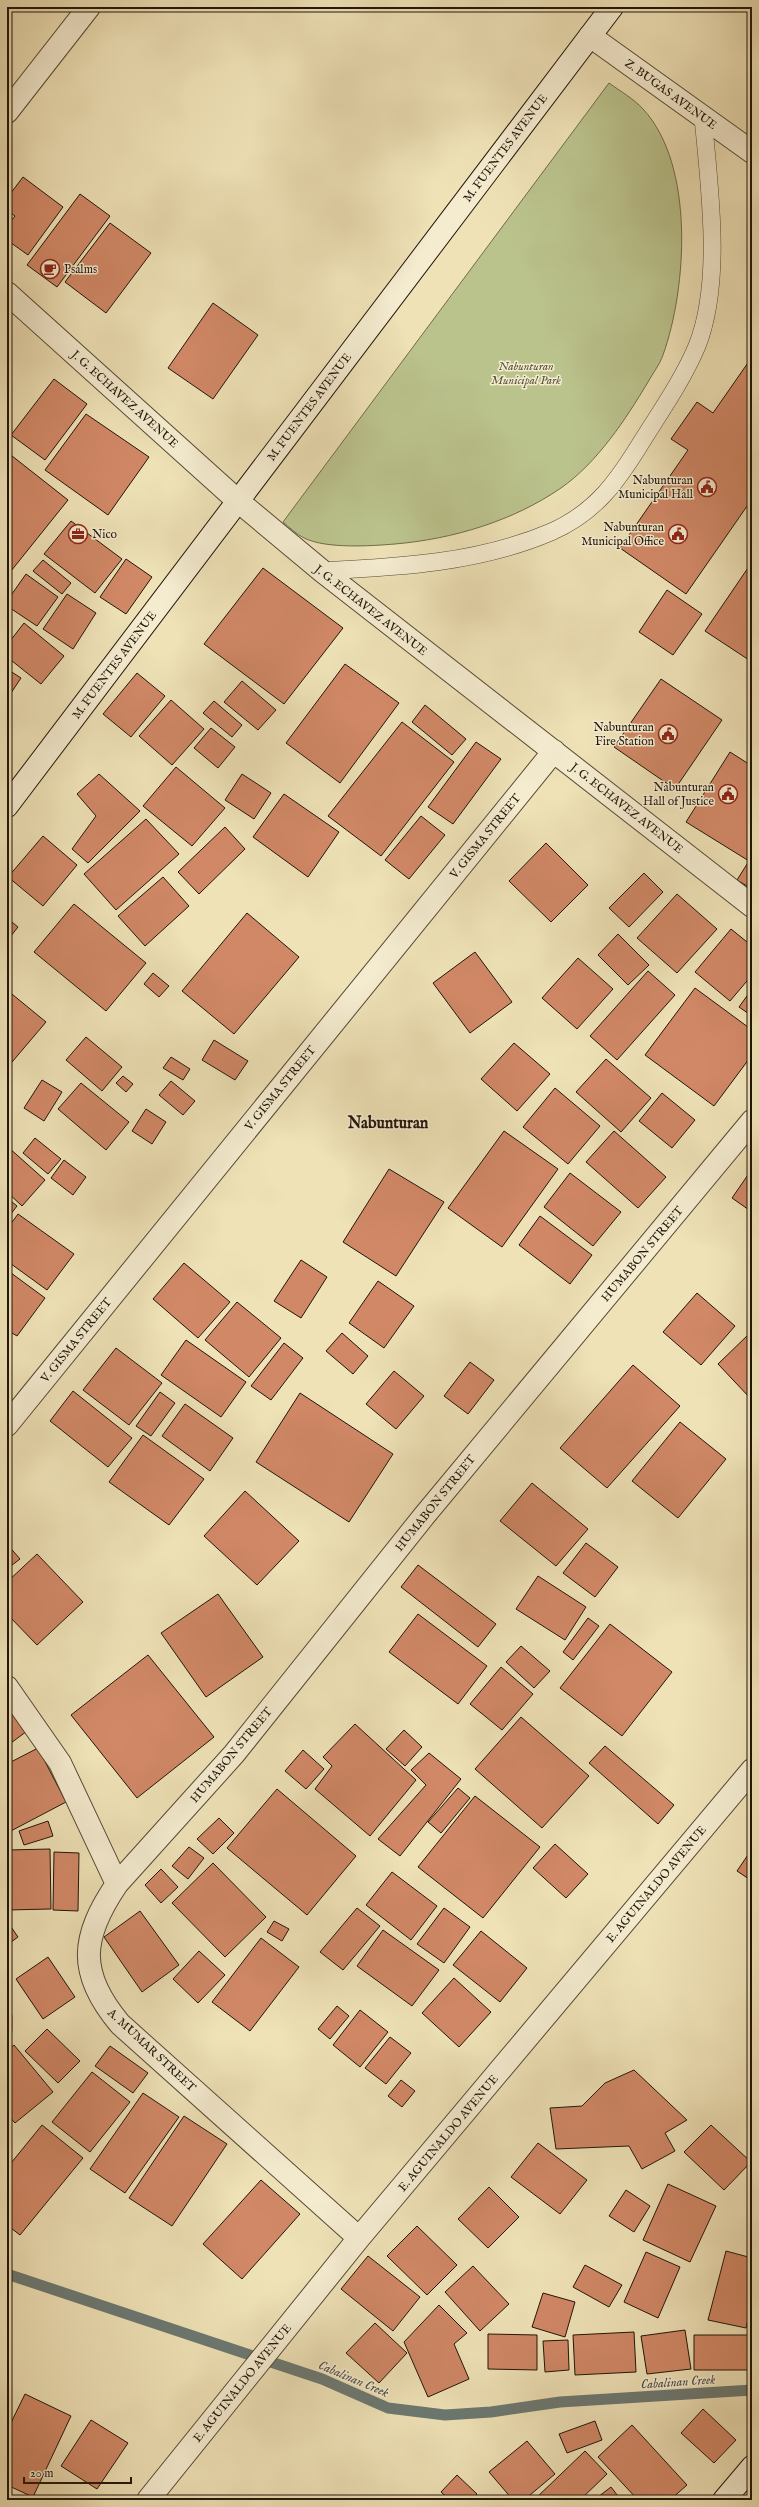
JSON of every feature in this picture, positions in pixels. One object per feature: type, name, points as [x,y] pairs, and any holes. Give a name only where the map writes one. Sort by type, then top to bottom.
[{"type":"street","points":[[7,112],[89,7]]},
{"type":"street","name":"M. FUENTES AVENUE","points":[[7,806],[612,7]]},
{"type":"street","name":"Z. BUGAS AVENUE","points":[[590,36],[752,152]]},
{"type":"street","name":"J. G. ECHAVEZ AVENUE","points":[[7,293],[238,500],[322,571],[752,906]]},
{"type":"street","name":"V. GISMA STREET","points":[[7,1425],[554,751]]},
{"type":"street","name":"HUMABON STREET","points":[[117,1884],[234,1754],[429,1510],[752,1121]]},
{"type":"street","points":[[7,1687],[60,1763],[117,1884]]},
{"type":"street","name":"E. AGUINALDO AVENUE","points":[[148,2500],[359,2238],[752,1770]]},
{"type":"street","name":"A. MUMAR STREET","points":[[117,1884],[99,1910],[92,1933],[89,1957],[93,1983],[104,2004],[120,2024],[359,2238]]},
{"type":"street","points":[[724,2500],[752,2467]]},
{"type":"lane","points":[[322,571],[389,568],[454,560],[510,547],[552,532],[588,511],[617,482],[681,379],[697,344],[707,310],[710,272],[711,200],[703,117]]},
{"type":"green space","name":"Nabunturan Municipal Park","points":[[609,83],[639,105],[660,133],[671,162],[679,194],[682,228],[681,262],[677,296],[671,327],[663,355],[639,396],[610,440],[574,478],[542,500],[503,519],[460,533],[417,542],[349,546],[324,544],[298,535],[283,522]]},
{"type":"building","points":[[23,177],[63,207],[28,255],[7,240],[7,226],[15,216],[7,210],[7,198]]},
{"type":"building","points":[[80,194],[110,216],[57,287],[27,265]]},
{"type":"building","points":[[110,223],[151,253],[106,313],[65,282]]},
{"type":"building","points":[[213,303],[258,335],[213,399],[168,368]]},
{"type":"building","name":"Nabunturan Municipal Hall","points":[[752,357],[752,499],[686,594],[620,548],[688,450],[671,439],[697,402],[713,413]]},
{"type":"building","points":[[54,379],[87,404],[45,460],[11,435]]},
{"type":"building","points":[[86,414],[149,457],[108,515],[45,470]]},
{"type":"building","points":[[7,452],[68,500],[7,576]]},
{"type":"building","points":[[71,521],[122,559],[95,593],[44,554]]},
{"type":"building","points":[[126,559],[152,577],[126,614],[100,597]]},
{"type":"building","points":[[43,560],[71,583],[62,594],[33,571]]},
{"type":"building","points":[[752,562],[752,662],[705,631]]},
{"type":"building","points":[[263,568],[343,628],[284,704],[204,644]]},
{"type":"building","points":[[26,574],[58,597],[37,626],[7,606],[7,601]]},
{"type":"building","points":[[667,590],[702,614],[673,655],[639,632]]},
{"type":"building","points":[[67,594],[96,613],[73,649],[43,629]]},
{"type":"building","points":[[24,623],[64,656],[41,684],[7,657],[7,645]]},
{"type":"building","points":[[345,664],[399,703],[340,783],[286,743]]},
{"type":"building","points":[[7,669],[21,678],[7,699]]},
{"type":"building","points":[[137,673],[165,696],[131,737],[103,714]]},
{"type":"building","name":"Nabunturan Fire Station","points":[[661,679],[722,720],[675,789],[614,747]]},
{"type":"building","points":[[242,681],[276,710],[258,730],[224,702]]},
{"type":"building","points":[[171,700],[204,729],[172,765],[139,736]]},
{"type":"building","points":[[214,701],[242,725],[232,737],[203,713]]},
{"type":"building","points":[[425,705],[466,739],[452,755],[412,722]]},
{"type":"building","points":[[402,722],[454,762],[381,856],[328,816]]},
{"type":"building","points":[[211,728],[235,747],[218,768],[194,748]]},
{"type":"building","points":[[476,742],[501,759],[453,824],[428,807]]},
{"type":"building","name":"Nabunturan Hall of Justice","points":[[730,752],[752,766],[752,889],[737,880],[749,861],[686,822]]},
{"type":"building","points":[[176,767],[225,808],[192,846],[143,806]]},
{"type":"building","points":[[99,774],[140,811],[88,863],[72,849],[96,816],[77,794]]},
{"type":"building","points":[[242,774],[271,793],[254,819],[225,800]]},
{"type":"building","points":[[284,794],[339,832],[308,877],[253,837]]},
{"type":"building","points":[[421,816],[445,835],[409,879],[385,860]]},
{"type":"building","points":[[146,819],[179,854],[116,910],[84,874]]},
{"type":"building","points":[[225,827],[245,849],[199,894],[178,872]]},
{"type":"building","points":[[43,836],[77,865],[43,906],[8,877]]},
{"type":"building","points":[[546,843],[588,885],[551,922],[509,881]]},
{"type":"building","points":[[644,873],[663,892],[629,927],[609,908]]},
{"type":"building","points":[[163,877],[189,906],[145,946],[118,916]]},
{"type":"building","points":[[677,894],[717,929],[677,973],[637,938]]},
{"type":"building","points":[[74,904],[146,963],[106,1011],[34,952]]},
{"type":"building","points":[[247,913],[299,957],[234,1034],[182,991]]},
{"type":"building","points":[[7,918],[18,927],[7,941]]},
{"type":"building","points":[[731,929],[752,946],[752,975],[730,1001],[695,972]]},
{"type":"building","points":[[618,934],[649,965],[628,985],[598,955]]},
{"type":"building","points":[[475,952],[512,1002],[470,1033],[433,983]]},
{"type":"building","points":[[578,958],[613,989],[577,1029],[542,998]]},
{"type":"building","points":[[648,971],[675,995],[617,1060],[590,1036]]},
{"type":"building","points":[[153,973],[169,986],[159,997],[144,984]]},
{"type":"building","points":[[695,988],[752,1030],[752,1055],[714,1106],[645,1055]]},
{"type":"building","points":[[752,989],[752,1016],[739,1007]]},
{"type":"building","points":[[7,990],[46,1022],[7,1068]]},
{"type":"building","points":[[86,1037],[122,1067],[102,1091],[66,1060]]},
{"type":"building","points":[[214,1040],[248,1061],[235,1080],[202,1060]]},
{"type":"building","points":[[514,1043],[550,1074],[517,1111],[481,1079]]},
{"type":"building","points":[[171,1057],[190,1069],[183,1080],[163,1068]]},
{"type":"building","points":[[606,1059],[651,1098],[621,1132],[576,1092]]},
{"type":"building","points":[[123,1076],[133,1084],[126,1092],[116,1083]]},
{"type":"building","points":[[42,1080],[62,1092],[44,1121],[24,1108]]},
{"type":"building","points":[[171,1081],[195,1101],[183,1115],[159,1095]]},
{"type":"building","points":[[81,1083],[129,1122],[106,1150],[58,1109]]},
{"type":"building","points":[[555,1088],[600,1126],[568,1164],[523,1127]]},
{"type":"building","points":[[662,1093],[695,1120],[672,1148],[639,1121]]},
{"type":"building","points":[[146,1109],[166,1122],[152,1144],[132,1131]]},
{"type":"building","points":[[504,1131],[558,1169],[502,1247],[448,1208]]},
{"type":"building","points":[[614,1131],[666,1177],[638,1208],[586,1162]]},
{"type":"building","points":[[35,1138],[61,1159],[48,1174],[23,1153]]},
{"type":"building","points":[[8,1147],[45,1180],[22,1206],[7,1192]]},
{"type":"building","points":[[64,1160],[86,1177],[73,1195],[51,1178]]},
{"type":"building","points":[[389,1169],[444,1202],[396,1276],[343,1242]]},
{"type":"building","points":[[752,1169],[752,1212],[732,1198]]},
{"type":"building","points":[[570,1173],[621,1212],[593,1246],[544,1207]]},
{"type":"building","points":[[7,1198],[17,1206],[7,1219]]},
{"type":"building","points":[[18,1214],[74,1254],[47,1290],[7,1261],[7,1229]]},
{"type":"building","points":[[540,1216],[592,1255],[570,1284],[519,1245]]},
{"type":"building","points":[[301,1260],[327,1277],[301,1318],[274,1301]]},
{"type":"building","points":[[184,1263],[230,1302],[198,1338],[153,1299]]},
{"type":"building","points":[[7,1270],[45,1298],[17,1336],[7,1330]]},
{"type":"building","points":[[378,1281],[414,1306],[384,1348],[349,1323]]},
{"type":"building","points":[[697,1293],[735,1326],[701,1365],[663,1332]]},
{"type":"building","points":[[237,1302],[281,1338],[249,1377],[205,1340]]},
{"type":"building","points":[[342,1333],[368,1356],[353,1374],[326,1351]]},
{"type":"building","points":[[750,1333],[752,1336],[751,1399],[718,1364]]},
{"type":"building","points":[[186,1340],[246,1382],[221,1417],[161,1375]]},
{"type":"building","points":[[284,1343],[303,1358],[271,1400],[251,1386]]},
{"type":"building","points":[[116,1348],[162,1383],[129,1425],[83,1390]]},
{"type":"building","points":[[470,1362],[494,1380],[468,1414],[444,1396]]},
{"type":"building","points":[[633,1365],[680,1406],[607,1488],[560,1448]]},
{"type":"building","points":[[394,1371],[424,1396],[396,1429],[366,1404]]},
{"type":"building","points":[[73,1391],[132,1438],[108,1467],[50,1421]]},
{"type":"building","points":[[160,1392],[175,1403],[151,1436],[136,1426]]},
{"type":"building","points":[[300,1393],[393,1454],[349,1522],[256,1462]]},
{"type":"building","points":[[185,1404],[233,1438],[210,1471],[162,1436]]},
{"type":"building","points":[[680,1422],[726,1459],[678,1518],[632,1481]]},
{"type":"building","points":[[143,1435],[204,1479],[169,1525],[109,1482]]},
{"type":"building","points":[[532,1483],[588,1529],[556,1566],[500,1521]]},
{"type":"building","points":[[245,1491],[299,1541],[257,1585],[204,1536]]},
{"type":"building","points":[[586,1543],[618,1567],[595,1597],[563,1573]]},
{"type":"building","points":[[7,1544],[20,1559],[7,1569]]},
{"type":"building","points":[[37,1554],[83,1602],[37,1645],[7,1614],[7,1582]]},
{"type":"building","points":[[418,1565],[496,1624],[478,1647],[401,1587]]},
{"type":"building","points":[[538,1576],[586,1607],[565,1640],[516,1609]]},
{"type":"building","points":[[218,1594],[263,1657],[206,1697],[161,1633]]},
{"type":"building","points":[[418,1614],[487,1666],[458,1704],[389,1652]]},
{"type":"building","points":[[588,1618],[599,1626],[573,1660],[563,1652]]},
{"type":"building","points":[[610,1624],[672,1672],[622,1736],[560,1688]]},
{"type":"building","points":[[521,1646],[550,1671],[534,1688],[506,1662]]},
{"type":"building","points":[[148,1655],[214,1737],[137,1798],[71,1715]]},
{"type":"building","points":[[501,1667],[533,1694],[502,1730],[470,1704]]},
{"type":"building","points":[[7,1704],[27,1731],[7,1746]]},
{"type":"building","points":[[521,1717],[589,1776],[542,1828],[475,1769]]},
{"type":"building","points":[[355,1724],[416,1780],[370,1836],[315,1789],[332,1766],[323,1757]]},
{"type":"building","points":[[404,1730],[422,1747],[405,1766],[386,1749]]},
{"type":"building","points":[[605,1746],[674,1805],[658,1824],[589,1763]]},
{"type":"building","points":[[38,1748],[66,1802],[7,1833],[7,1764]]},
{"type":"building","points":[[303,1750],[324,1769],[306,1789],[285,1771]]},
{"type":"building","points":[[429,1753],[461,1779],[400,1856],[378,1839],[426,1785],[411,1770]]},
{"type":"building","points":[[458,1788],[470,1798],[441,1833],[428,1822]]},
{"type":"building","points":[[277,1789],[356,1856],[307,1915],[227,1848]]},
{"type":"building","points":[[475,1796],[540,1847],[483,1918],[418,1867]]},
{"type":"building","points":[[219,1818],[234,1833],[213,1854],[197,1839]]},
{"type":"building","points":[[48,1821],[53,1836],[24,1845],[19,1831]]},
{"type":"building","points":[[555,1844],[588,1874],[566,1898],[533,1868]]},
{"type":"building","points":[[189,1847],[204,1858],[188,1879],[172,1866]]},
{"type":"building","points":[[50,1849],[51,1909],[7,1910],[7,1850]]},
{"type":"building","points":[[752,1849],[752,1881],[737,1871]]},
{"type":"building","points":[[54,1852],[79,1853],[78,1911],[53,1910]]},
{"type":"building","points":[[213,1863],[266,1917],[225,1957],[172,1903]]},
{"type":"building","points":[[161,1869],[178,1887],[161,1903],[145,1885]]},
{"type":"building","points":[[392,1872],[437,1906],[411,1940],[366,1905]]},
{"type":"building","points":[[357,1908],[380,1926],[343,1970],[320,1952]]},
{"type":"building","points":[[444,1908],[470,1927],[444,1963],[417,1944]]},
{"type":"building","points":[[140,1911],[179,1965],[142,1992],[104,1937]]},
{"type":"building","points":[[7,1921],[18,1937],[7,1945]]},
{"type":"building","points":[[274,1921],[289,1929],[282,1941],[267,1932]]},
{"type":"building","points":[[383,1930],[439,1970],[412,2006],[357,1966]]},
{"type":"building","points":[[481,1931],[527,1968],[500,2002],[453,1965]]},
{"type":"building","points":[[261,1938],[299,1967],[250,2031],[212,2002]]},
{"type":"building","points":[[199,1951],[225,1975],[198,2003],[173,1979]]},
{"type":"building","points":[[48,1957],[75,1997],[43,2019],[16,1979]]},
{"type":"building","points":[[454,1978],[491,2012],[459,2047],[422,2013]]},
{"type":"building","points":[[337,2006],[349,2016],[330,2039],[318,2029]]},
{"type":"building","points":[[360,2010],[388,2032],[360,2067],[333,2045]]},
{"type":"building","points":[[47,2029],[80,2061],[58,2083],[25,2051]]},
{"type":"building","points":[[390,2037],[411,2053],[386,2084],[365,2068]]},
{"type":"building","points":[[14,2045],[53,2092],[15,2123],[7,2114],[7,2051]]},
{"type":"building","points":[[110,2046],[148,2073],[133,2093],[95,2066]]},
{"type":"building","points":[[634,2070],[687,2120],[665,2133],[675,2151],[642,2169],[629,2146],[556,2149],[550,2108],[582,2106],[605,2083]]},
{"type":"building","points":[[92,2072],[130,2102],[90,2152],[52,2122]]},
{"type":"building","points":[[401,2080],[415,2091],[402,2107],[388,2096]]},
{"type":"building","points":[[143,2093],[179,2117],[125,2193],[90,2169]]},
{"type":"building","points":[[184,2116],[227,2144],[172,2226],[129,2198]]},
{"type":"building","points":[[42,2125],[83,2158],[20,2235],[7,2225],[7,2168]]},
{"type":"building","points":[[711,2125],[751,2162],[724,2190],[684,2152]]},
{"type":"building","points":[[538,2143],[587,2180],[560,2214],[511,2177]]},
{"type":"building","points":[[261,2180],[300,2214],[242,2279],[203,2244]]},
{"type":"building","points":[[668,2184],[716,2206],[690,2262],[643,2240]]},
{"type":"building","points":[[489,2187],[519,2217],[488,2248],[458,2219]]},
{"type":"building","points":[[626,2190],[650,2206],[634,2232],[609,2216]]},
{"type":"building","points":[[417,2226],[457,2265],[427,2295],[387,2256]]},
{"type":"building","points":[[726,2251],[752,2258],[752,2303],[746,2328],[708,2320]]},
{"type":"building","points":[[646,2252],[680,2267],[658,2318],[624,2302]]},
{"type":"building","points":[[368,2256],[420,2297],[393,2331],[341,2289]]},
{"type":"building","points":[[585,2265],[622,2285],[609,2307],[573,2287]]},
{"type":"building","points":[[473,2266],[509,2304],[480,2331],[445,2292]]},
{"type":"building","points":[[543,2293],[575,2302],[565,2337],[532,2327]]},
{"type":"building","points":[[439,2305],[467,2333],[454,2344],[469,2379],[428,2397],[404,2342]]},
{"type":"building","points":[[375,2323],[407,2353],[379,2383],[346,2353]]},
{"type":"building","points":[[685,2330],[691,2369],[647,2374],[641,2336]]},
{"type":"building","points":[[634,2332],[636,2372],[575,2375],[573,2335]]},
{"type":"building","points":[[488,2334],[537,2335],[537,2370],[488,2369]]},
{"type":"building","points":[[694,2335],[752,2335],[752,2370],[694,2370]]},
{"type":"building","points":[[568,2340],[569,2370],[545,2372],[543,2341]]},
{"type":"building","points":[[25,2394],[71,2416],[33,2497],[7,2485],[7,2431]]},
{"type":"building","points":[[703,2409],[736,2440],[714,2463],[681,2433]]},
{"type":"building","points":[[91,2420],[128,2443],[97,2489],[61,2466]]},
{"type":"building","points":[[595,2421],[602,2440],[567,2453],[559,2434]]},
{"type":"building","points":[[632,2425],[687,2485],[670,2500],[638,2500],[598,2457]]},
{"type":"building","points":[[527,2441],[555,2474],[524,2500],[513,2500],[489,2472]]},
{"type":"building","points":[[585,2451],[607,2474],[580,2500],[534,2500]]},
{"type":"building","points":[[457,2475],[477,2494],[472,2500],[450,2500],[441,2492]]},
{"type":"building","points":[[611,2487],[621,2500],[594,2500]]},
{"type":"waterway","name":"Cabalinan Creek","points":[[7,2016],[7,2030]]},
{"type":"waterway","name":"Cabalinan Creek","points":[[7,2274],[322,2379],[388,2408],[445,2415],[491,2412],[560,2402],[752,2390]]},
{"type":"place","name":"Psalms","points":[[50,269]]},
{"type":"place","name":"Nabunturan Municipal Hall","points":[[707,487]]},
{"type":"place","name":"Nico","points":[[78,534]]},
{"type":"place","name":"Nabunturan Municipal Office","points":[[678,534]]},
{"type":"place","name":"Nabunturan Fire Station","points":[[668,734]]},
{"type":"place","name":"Nabunturan Hall of Justice","points":[[728,794]]},
{"type":"district","name":"Nabunturan","points":[[388,1122]]}]
